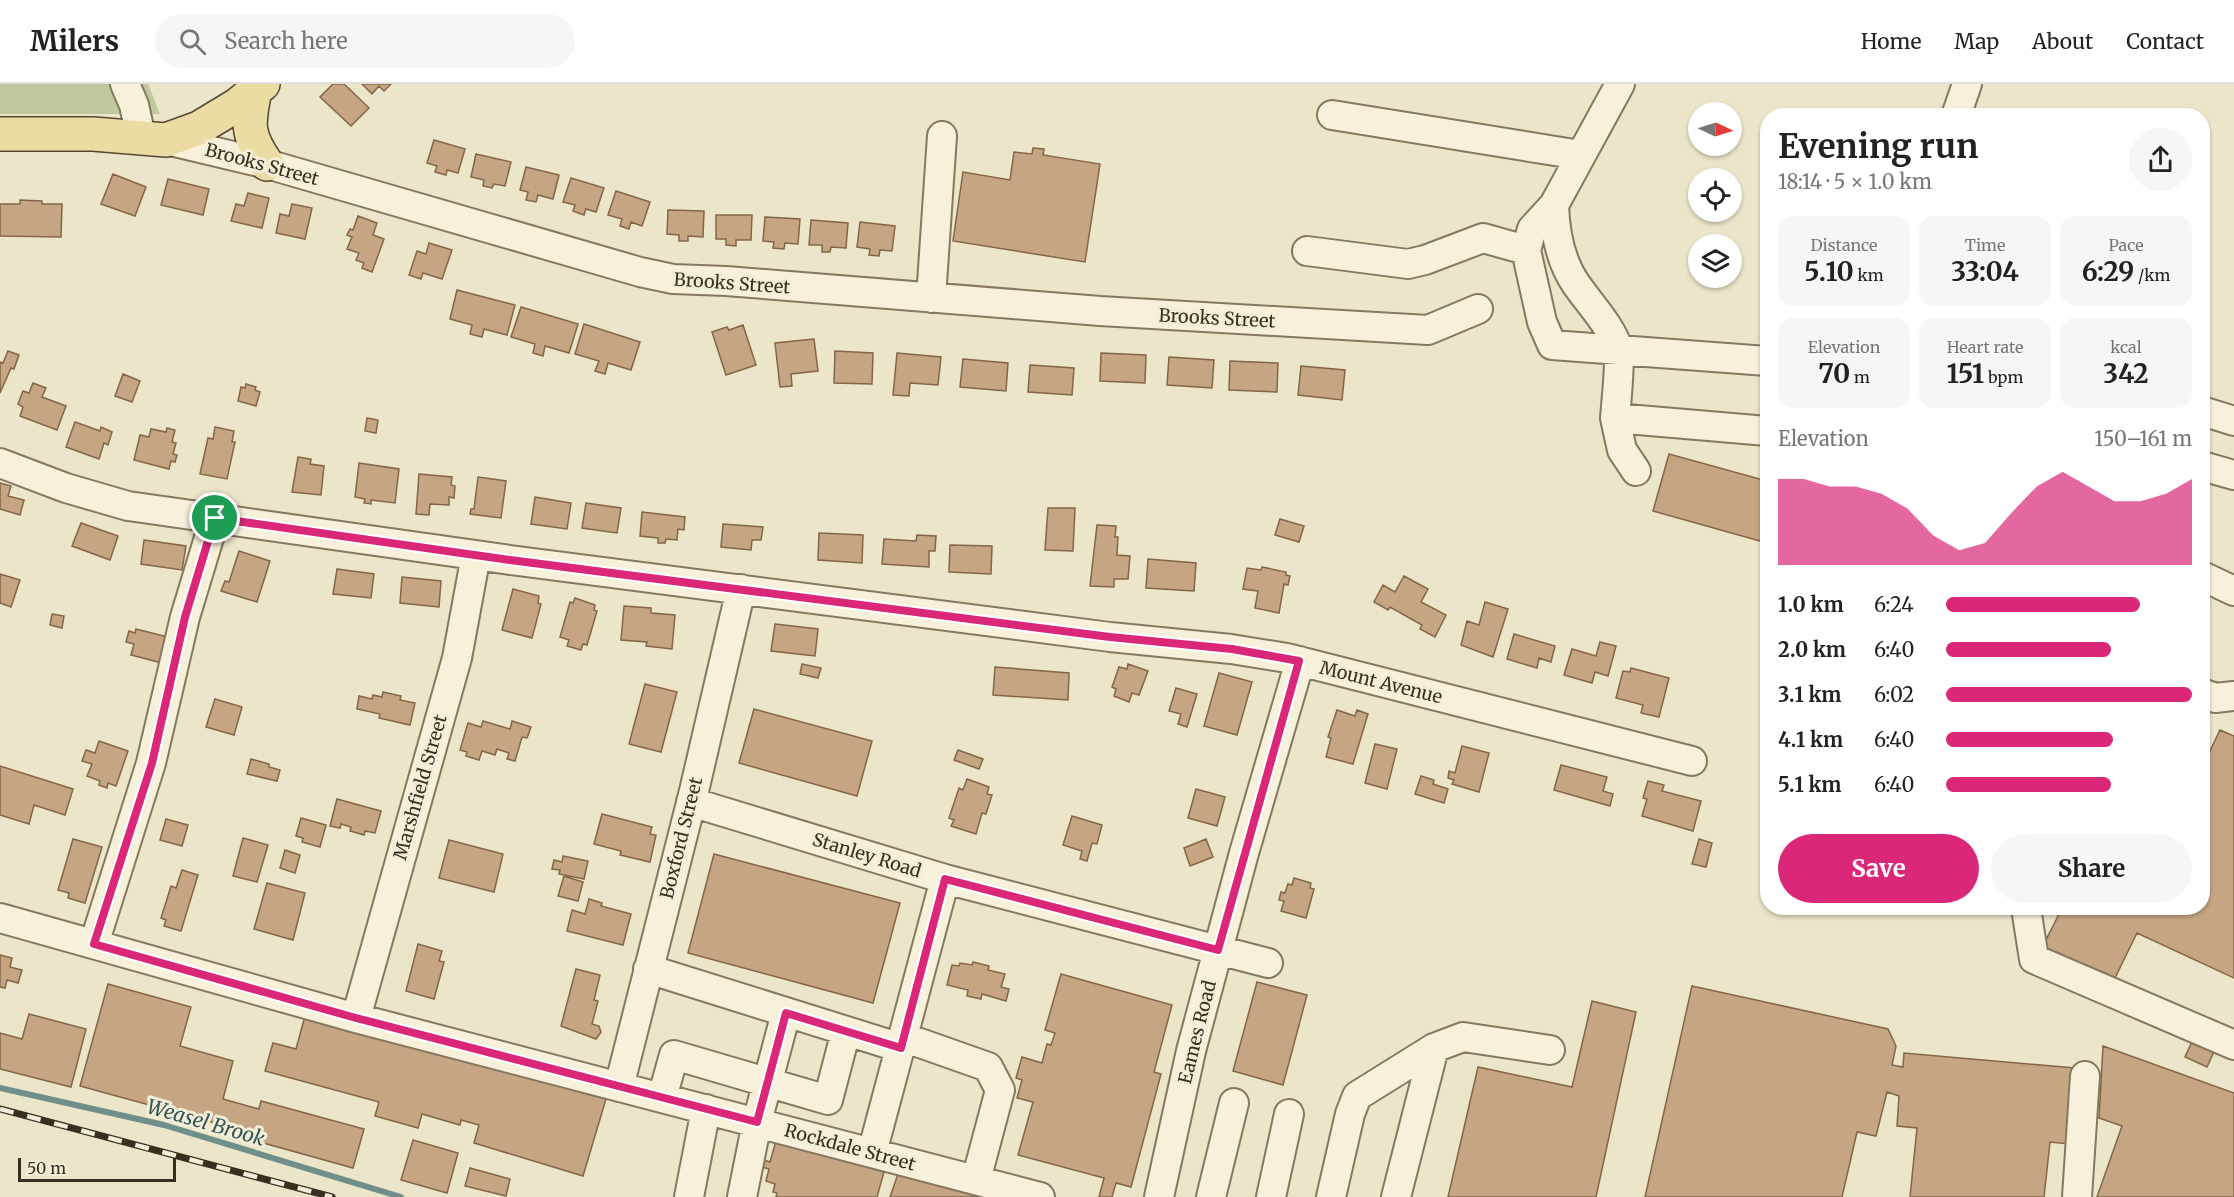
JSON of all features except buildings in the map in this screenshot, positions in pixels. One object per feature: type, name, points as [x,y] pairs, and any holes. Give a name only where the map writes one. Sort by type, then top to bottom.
[{"type":"main road","points":[[154,138],[199,128],[237,105],[259,87]]},
{"type":"main road","points":[[259,87],[249,128],[259,153],[267,164]]},
{"type":"main road","name":"Brooks Street","points":[[0,134],[93,134],[154,138]]},
{"type":"street","points":[[125,84],[134,105],[154,138]]},
{"type":"street","points":[[1620,84],[1554,205],[1532,229],[1526,250],[1539,312],[1552,345],[1760,360]]},
{"type":"street","points":[[1959,108],[1967,84]]},
{"type":"street","points":[[1332,115],[1580,155]]},
{"type":"street","points":[[931,298],[942,136]]},
{"type":"street","name":"Brooks Street","points":[[154,138],[267,164],[673,279],[726,281],[1100,311],[1428,330],[1478,309]]},
{"type":"street","points":[[1554,205],[1555,226],[1562,257],[1619,350],[1615,418],[1622,450],[1636,471]]},
{"type":"street","points":[[1307,251],[1408,264],[1425,260],[1482,238],[1526,250]]},
{"type":"street","points":[[1539,312],[1555,290],[1579,288]]},
{"type":"street","points":[[2210,414],[2234,421]]},
{"type":"street","points":[[1615,418],[1760,430]]},
{"type":"street","name":"Mount Avenue","points":[[0,463],[66,488],[128,506],[476,555],[1110,637],[1232,649],[1299,661],[1692,761]]},
{"type":"street","points":[[2210,468],[2234,475]]},
{"type":"street","points":[[94,944],[152,763],[185,617],[215,518]]},
{"type":"street","name":"Marshfield Street","points":[[356,1018],[457,658],[476,555]]},
{"type":"street","points":[[2210,580],[2234,591]]},
{"type":"street","name":"Boxford Street","points":[[619,1087],[691,802],[741,589]]},
{"type":"street","name":"Eames Road","points":[[1159,1197],[1191,1051],[1299,661]]},
{"type":"street","points":[[2210,696],[2215,698],[2234,696]]},
{"type":"street","name":"Stanley Road","points":[[691,802],[945,879],[1268,963]]},
{"type":"street","points":[[872,1153],[945,879]]},
{"type":"street","points":[[2027,915],[2034,959],[2234,1045]]},
{"type":"street","name":"Rockdale Street","points":[[0,918],[356,1018],[1040,1197]]},
{"type":"street","points":[[648,969],[786,1013],[988,1067],[1000,1090],[976,1180]]},
{"type":"street","points":[[741,1197],[766,1082],[786,1013]]},
{"type":"street","points":[[662,1098],[674,1055],[828,1100],[846,1030]]},
{"type":"street","points":[[1331,1197],[1350,1114],[1357,1096],[1434,1048],[1463,1037],[1550,1050]]},
{"type":"street","points":[[1396,1197],[1434,1048]]},
{"type":"street","points":[[2077,1197],[2085,1077]]},
{"type":"street","points":[[1211,1197],[1234,1103]]},
{"type":"street","points":[[689,1197],[706,1110]]},
{"type":"street","points":[[1271,1197],[1289,1114]]},
{"type":"green space","points":[[0,84],[148,84],[160,114],[0,114]]},
{"type":"waterway","name":"Weasel Brook","points":[[0,1088],[164,1125],[401,1197]]},
{"type":"railway","points":[[0,1109],[332,1197]]},
{"type":"route","points":[[215,518],[510,560],[1110,637],[1232,649],[1299,661],[1218,950],[945,879],[901,1048],[786,1013],[757,1122],[356,1018],[94,944],[152,763],[185,617],[215,518]]}]
